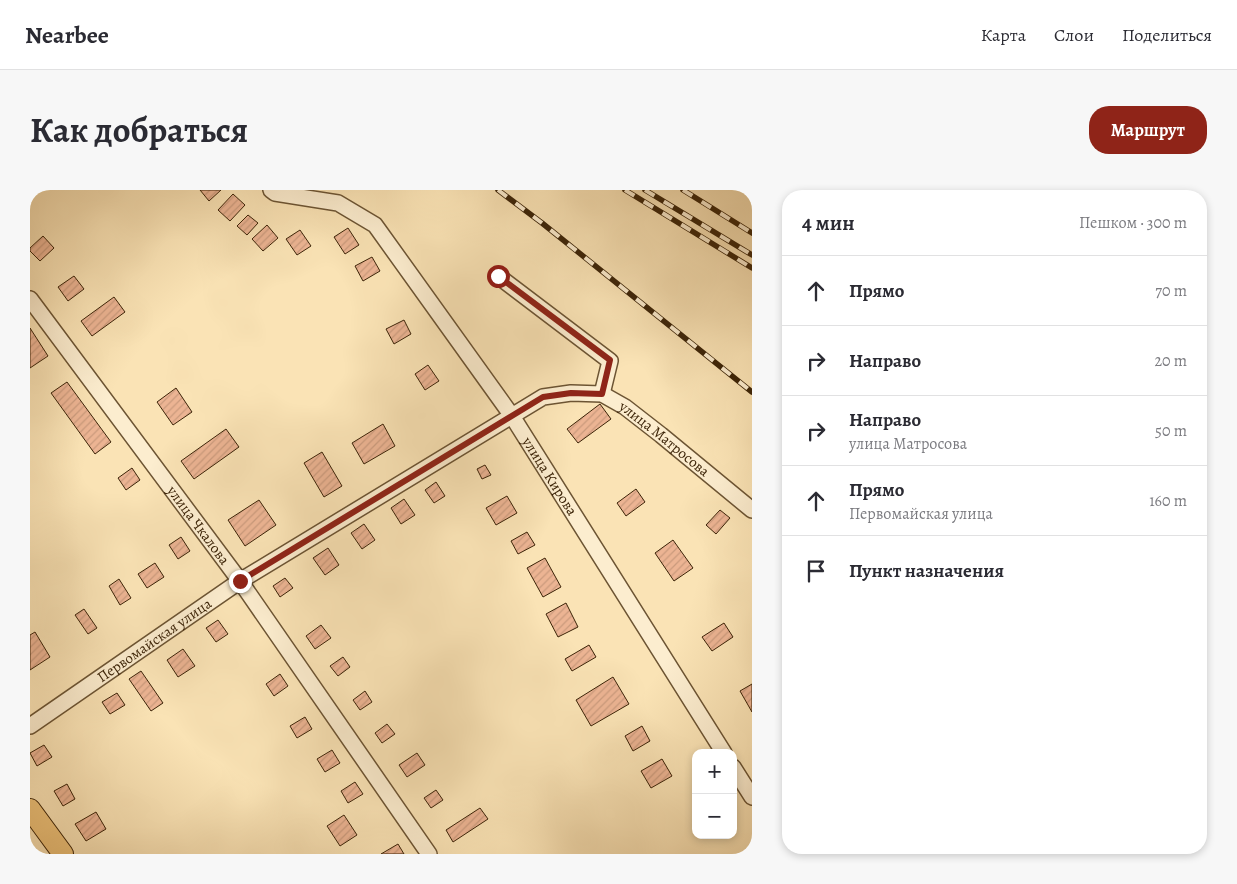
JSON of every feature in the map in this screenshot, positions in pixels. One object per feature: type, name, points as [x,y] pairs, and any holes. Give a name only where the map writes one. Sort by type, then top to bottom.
[{"type":"main road","points":[[30,809],[63,854]]},
{"type":"street","name":"улица Кирова","points":[[271,190],[275,193],[338,202],[375,225],[512,416],[721,749]]},
{"type":"street","points":[[498,276],[610,360],[602,394]]},
{"type":"street","name":"улица Чкалова","points":[[30,300],[240,581],[429,854]]},
{"type":"street","name":"улица Матросова","points":[[512,416],[543,397],[571,393],[602,394],[625,407],[752,510]]},
{"type":"street","name":"Первомайская улица","points":[[30,726],[240,581],[512,416]]},
{"type":"street","points":[[737,773],[752,797]]},
{"type":"building","points":[[200,190],[221,190],[209,201]]},
{"type":"building","points":[[233,194],[245,205],[230,221],[218,210]]},
{"type":"building","points":[[248,215],[258,223],[247,235],[237,226]]},
{"type":"building","points":[[267,225],[278,238],[263,251],[252,239]]},
{"type":"building","points":[[348,228],[359,245],[345,254],[334,237]]},
{"type":"building","points":[[300,230],[311,246],[297,255],[286,239]]},
{"type":"building","points":[[43,236],[54,248],[40,261],[30,251],[30,248]]},
{"type":"building","points":[[372,257],[380,271],[363,281],[355,266]]},
{"type":"building","points":[[74,276],[84,289],[68,301],[58,287]]},
{"type":"building","points":[[114,297],[125,312],[92,336],[81,321]]},
{"type":"building","points":[[404,320],[411,334],[394,344],[386,329]]},
{"type":"building","points":[[30,328],[48,356],[30,368]]},
{"type":"building","points":[[428,365],[439,381],[425,390],[415,374]]},
{"type":"building","points":[[67,382],[111,442],[95,454],[51,393]]},
{"type":"building","points":[[176,388],[192,412],[173,425],[157,402]]},
{"type":"building","points":[[600,404],[611,419],[578,443],[567,429]]},
{"type":"building","points":[[383,424],[395,446],[364,464],[352,443]]},
{"type":"building","points":[[226,429],[239,447],[194,479],[181,461]]},
{"type":"building","points":[[322,452],[342,486],[324,497],[304,463]]},
{"type":"building","points":[[485,465],[491,475],[482,479],[477,469]]},
{"type":"building","points":[[132,468],[140,480],[126,490],[118,478]]},
{"type":"building","points":[[436,482],[445,496],[434,503],[425,490]]},
{"type":"building","points":[[636,489],[645,502],[626,516],[617,503]]},
{"type":"building","points":[[507,496],[517,513],[496,525],[486,508]]},
{"type":"building","points":[[404,499],[415,515],[401,524],[391,508]]},
{"type":"building","points":[[259,500],[276,525],[245,546],[228,520]]},
{"type":"building","points":[[720,510],[730,518],[716,534],[706,525]]},
{"type":"building","points":[[364,524],[375,540],[362,549],[351,533]]},
{"type":"building","points":[[527,532],[535,545],[518,554],[511,541]]},
{"type":"building","points":[[181,537],[190,551],[178,559],[169,545]]},
{"type":"building","points":[[673,540],[693,568],[674,581],[655,553]]},
{"type":"building","points":[[328,548],[339,565],[325,575],[313,558]]},
{"type":"building","points":[[545,558],[561,587],[543,597],[527,568]]},
{"type":"building","points":[[155,563],[164,577],[147,588],[138,574]]},
{"type":"building","points":[[285,578],[293,588],[280,597],[273,586]]},
{"type":"building","points":[[119,579],[131,598],[120,605],[109,586]]},
{"type":"building","points":[[566,603],[578,627],[558,637],[546,614]]},
{"type":"building","points":[[84,609],[97,628],[88,634],[75,615]]},
{"type":"building","points":[[218,620],[228,634],[216,642],[206,628]]},
{"type":"building","points":[[724,623],[733,637],[712,651],[702,637]]},
{"type":"building","points":[[321,625],[331,638],[315,649],[306,636]]},
{"type":"building","points":[[35,632],[50,657],[30,670],[30,635]]},
{"type":"building","points":[[589,645],[596,657],[572,671],[565,659]]},
{"type":"building","points":[[183,649],[195,666],[178,677],[167,660]]},
{"type":"building","points":[[343,657],[350,667],[338,676],[330,666]]},
{"type":"building","points":[[141,671],[163,703],[151,711],[129,679]]},
{"type":"building","points":[[280,674],[288,686],[274,696],[266,684]]},
{"type":"building","points":[[613,677],[629,704],[591,726],[576,700]]},
{"type":"building","points":[[752,684],[752,712],[740,691]]},
{"type":"building","points":[[365,691],[372,702],[360,710],[353,700]]},
{"type":"building","points":[[117,693],[125,705],[110,714],[102,702]]},
{"type":"building","points":[[305,717],[312,729],[297,738],[290,726]]},
{"type":"building","points":[[387,724],[395,734],[382,743],[375,733]]},
{"type":"building","points":[[642,726],[650,741],[633,751],[625,736]]},
{"type":"building","points":[[44,745],[52,757],[37,766],[30,753]]},
{"type":"building","points":[[332,750],[340,763],[325,772],[317,759]]},
{"type":"building","points":[[417,753],[425,765],[407,777],[399,765]]},
{"type":"building","points":[[662,759],[672,776],[651,788],[641,771]]},
{"type":"building","points":[[355,782],[363,794],[348,803],[341,791]]},
{"type":"building","points":[[67,784],[75,799],[63,806],[54,791]]},
{"type":"building","points":[[436,790],[443,800],[431,808],[424,798]]},
{"type":"building","points":[[480,808],[488,819],[453,842],[446,830]]},
{"type":"building","points":[[96,812],[106,829],[86,841],[75,824]]},
{"type":"building","points":[[344,815],[357,835],[340,846],[327,826]]},
{"type":"building","points":[[398,844],[404,854],[381,854]]},
{"type":"railway","points":[[498,190],[542,223],[752,392]]},
{"type":"railway","points":[[625,190],[752,268]]},
{"type":"railway","points":[[645,190],[752,255]]},
{"type":"railway","points":[[683,190],[752,233]]},
{"type":"route","points":[[240,581],[543,397],[571,393],[602,394],[610,360],[498,276]]}]
